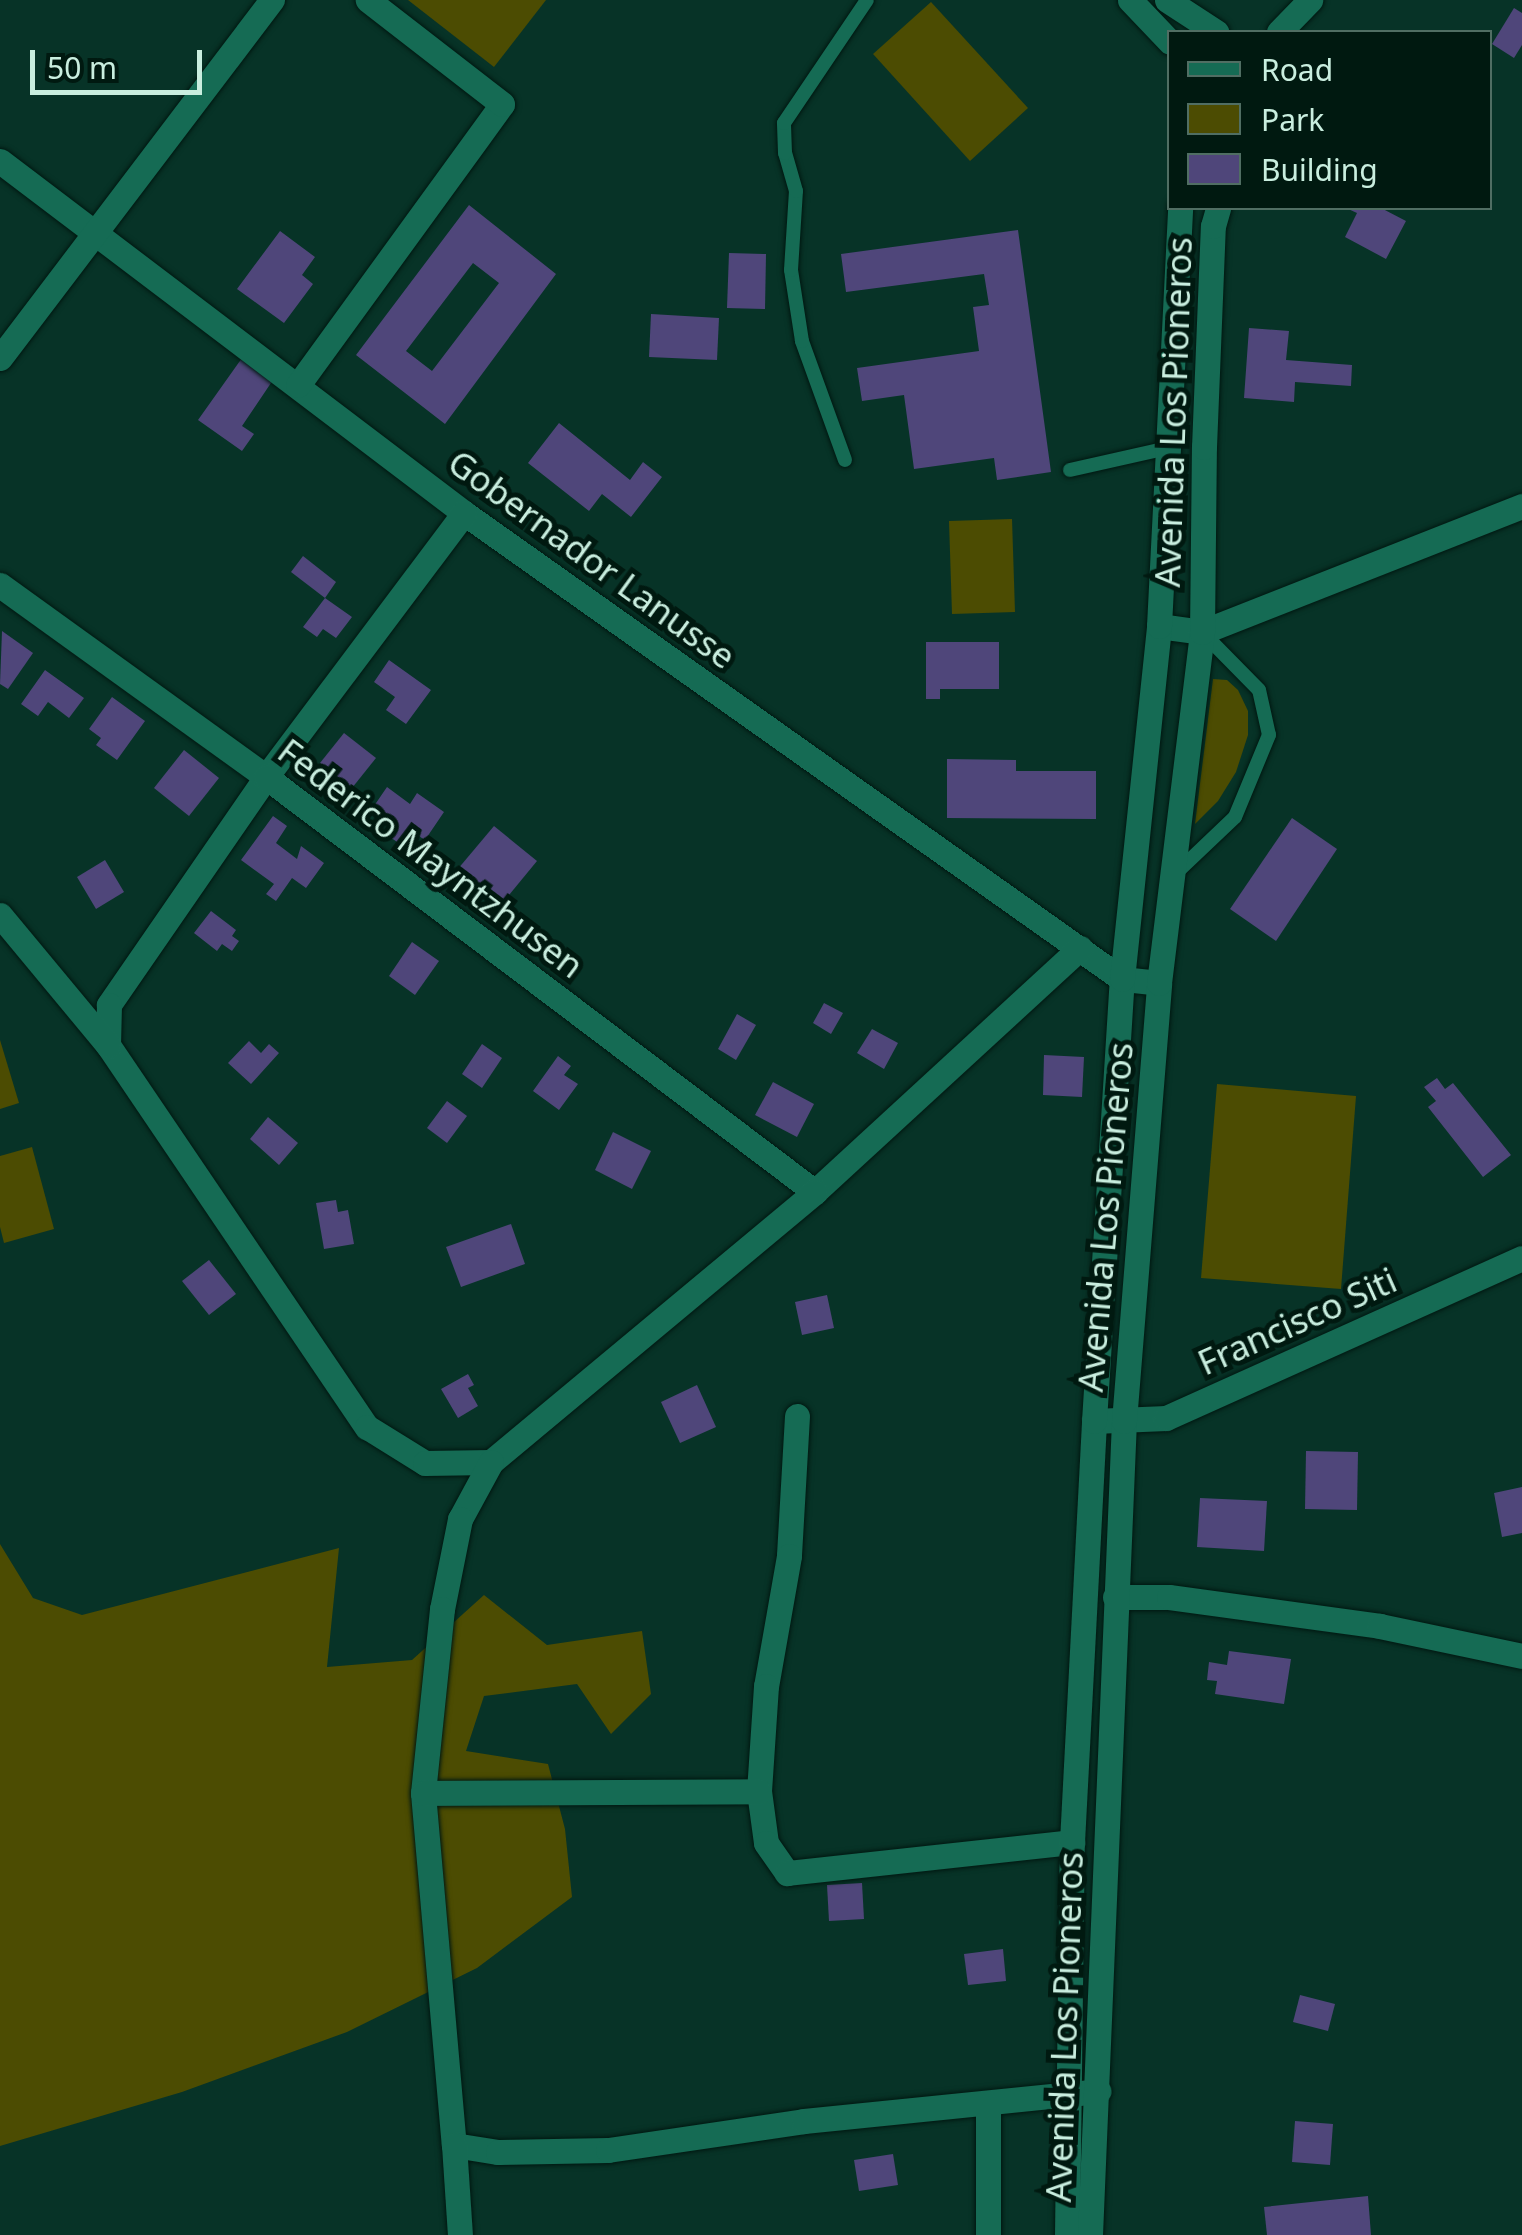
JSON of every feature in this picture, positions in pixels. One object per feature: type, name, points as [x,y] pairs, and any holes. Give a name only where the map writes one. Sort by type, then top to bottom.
[{"type":"street","points":[[0,358],[272,0]]},
{"type":"street","points":[[298,385],[502,104],[368,0]]},
{"type":"street","points":[[1130,0],[1167,39]]},
{"type":"street","points":[[1167,0],[1213,30]]},
{"type":"street","points":[[1280,30],[1310,0]]},
{"type":"street","name":"Gobernador Lanusse","points":[[0,161],[464,513],[1122,979]]},
{"type":"street","name":"Avenida Los Pioneros","points":[[1067,2235],[1072,1842],[1094,1421],[1122,979],[1159,626],[1180,210]]},
{"type":"street","name":"Avenida Los Pioneros","points":[[1090,2235],[1124,1421],[1159,983],[1202,632],[1204,447],[1218,210]]},
{"type":"street","points":[[1159,626],[1202,632],[1522,506]]},
{"type":"street","points":[[108,1045],[110,1004],[266,776],[464,513]]},
{"type":"street","name":"Federico Mayntzhusen","points":[[0,585],[266,776],[815,1192]]},
{"type":"street","points":[[0,916],[108,1045],[367,1427],[425,1463],[491,1462]]},
{"type":"street","points":[[460,2235],[422,1793],[442,1609],[460,1520],[491,1462],[815,1192],[1080,948]]},
{"type":"street","points":[[1122,979],[1159,983]]},
{"type":"street","name":"Francisco Siti","points":[[1094,1421],[1166,1418],[1522,1258]]},
{"type":"street","points":[[797,1416],[789,1556],[766,1686],[759,1792],[766,1843],[787,1873],[1072,1842]]},
{"type":"street","points":[[1115,1596],[1169,1597],[1380,1626],[1522,1656]]},
{"type":"street","points":[[422,1793],[759,1792]]},
{"type":"street","points":[[454,2145],[498,2152],[608,2150],[804,2121],[988,2104],[1067,2091],[1098,2091]]},
{"type":"street","points":[[988,2104],[988,2235]]},
{"type":"lane","points":[[845,460],[802,342],[791,270],[796,192],[784,152],[784,123],[867,0]]},
{"type":"lane","points":[[1070,470],[1168,448]]},
{"type":"lane","points":[[1174,876],[1235,817],[1269,735],[1259,690],[1202,632]]},
{"type":"green space","points":[[408,0],[546,0],[494,67]]},
{"type":"green space","points":[[931,2],[1028,108],[970,161],[873,54]]},
{"type":"green space","points":[[1012,519],[1015,612],[952,614],[949,521]]},
{"type":"green space","points":[[1213,679],[1227,680],[1238,690],[1248,711],[1248,735],[1236,772],[1218,801],[1195,824]]},
{"type":"green space","points":[[0,1040],[19,1103],[0,1109]]},
{"type":"green space","points":[[1217,1084],[1356,1096],[1341,1289],[1201,1278]]},
{"type":"green space","points":[[32,1147],[54,1229],[4,1243],[0,1227],[0,1156]]},
{"type":"green space","points":[[0,1544],[33,1598],[82,1615],[339,1548],[327,1667],[412,1660],[484,1595],[547,1645],[642,1631],[651,1694],[611,1734],[577,1684],[484,1696],[466,1751],[548,1764],[565,1829],[572,1897],[477,1968],[347,2032],[182,2092],[0,2146]]},
{"type":"building","points":[[1514,8],[1522,13],[1522,45],[1514,58],[1492,44]]},
{"type":"building","points":[[469,205],[556,274],[445,424],[356,355]],"holes":[[[473,263],[499,283],[432,371],[406,351]]]},
{"type":"building","points":[[1350,210],[1385,210],[1406,221],[1386,259],[1345,237],[1357,213]]},
{"type":"building","points":[[1018,230],[1051,472],[997,480],[994,458],[914,469],[904,395],[862,401],[857,368],[979,351],[973,307],[989,305],[984,274],[846,292],[841,254]]},
{"type":"building","points":[[280,231],[315,257],[302,275],[313,284],[284,323],[237,289]]},
{"type":"building","points":[[729,253],[766,254],[765,309],[727,308]]},
{"type":"building","points":[[651,314],[719,318],[717,360],[649,357]]},
{"type":"building","points":[[1249,328],[1289,331],[1286,360],[1352,365],[1351,386],[1295,382],[1294,402],[1244,398]]},
{"type":"building","points":[[242,358],[273,380],[242,426],[254,434],[242,451],[198,420]]},
{"type":"building","points":[[559,423],[630,480],[643,462],[662,477],[631,517],[602,494],[589,511],[528,463]]},
{"type":"building","points":[[303,556],[336,582],[325,598],[291,572]]},
{"type":"building","points":[[325,598],[352,617],[336,638],[323,629],[317,637],[303,627]]},
{"type":"building","points":[[2,631],[33,653],[8,689],[0,684]]},
{"type":"building","points":[[926,642],[999,642],[999,689],[940,689],[940,699],[926,699]]},
{"type":"building","points":[[389,660],[431,690],[406,724],[386,710],[395,697],[374,682]]},
{"type":"building","points":[[45,670],[84,698],[69,718],[48,702],[38,716],[21,704]]},
{"type":"building","points":[[112,697],[145,721],[117,760],[96,745],[101,738],[89,729]]},
{"type":"building","points":[[344,733],[376,758],[352,788],[320,763]]},
{"type":"building","points":[[184,750],[219,778],[189,816],[154,788]]},
{"type":"building","points":[[947,759],[1016,760],[1016,771],[1096,771],[1096,819],[947,818]]},
{"type":"building","points":[[387,787],[410,804],[417,793],[444,812],[425,840],[414,833],[404,847],[383,832],[393,819],[374,806]]},
{"type":"building","points":[[273,816],[287,826],[276,843],[297,859],[301,846],[324,863],[306,888],[292,878],[276,901],[266,894],[274,884],[241,860]]},
{"type":"building","points":[[1292,818],[1337,849],[1276,941],[1230,909]]},
{"type":"building","points":[[494,826],[537,861],[500,906],[457,870]]},
{"type":"building","points":[[105,860],[124,892],[96,909],[77,877]]},
{"type":"building","points":[[211,911],[236,930],[232,936],[239,941],[232,951],[222,944],[217,951],[194,933]]},
{"type":"building","points":[[412,942],[439,961],[415,995],[389,976]]},
{"type":"building","points":[[824,1003],[843,1013],[831,1034],[813,1023]]},
{"type":"building","points":[[737,1014],[756,1025],[736,1060],[718,1049]]},
{"type":"building","points":[[872,1029],[898,1043],[884,1069],[857,1053]]},
{"type":"building","points":[[249,1041],[261,1053],[269,1044],[279,1053],[251,1084],[228,1063]]},
{"type":"building","points":[[482,1044],[502,1058],[482,1088],[462,1074]]},
{"type":"building","points":[[1044,1055],[1084,1057],[1082,1097],[1043,1095]]},
{"type":"building","points":[[558,1056],[571,1066],[564,1075],[578,1084],[559,1110],[533,1091]]},
{"type":"building","points":[[1437,1078],[1445,1089],[1453,1083],[1511,1155],[1483,1177],[1428,1107],[1436,1101],[1424,1087]]},
{"type":"building","points":[[773,1082],[814,1104],[797,1137],[755,1115]]},
{"type":"building","points":[[447,1101],[467,1116],[447,1143],[427,1128]]},
{"type":"building","points":[[268,1117],[298,1143],[279,1165],[250,1139]]},
{"type":"building","points":[[613,1132],[651,1151],[632,1189],[595,1170]]},
{"type":"building","points":[[336,1200],[338,1212],[348,1210],[354,1244],[324,1249],[316,1203]]},
{"type":"building","points":[[511,1224],[525,1264],[461,1287],[446,1247]]},
{"type":"building","points":[[209,1260],[236,1294],[209,1315],[182,1281]]},
{"type":"building","points":[[827,1295],[834,1328],[802,1335],[795,1302]]},
{"type":"building","points":[[468,1374],[474,1385],[468,1388],[478,1406],[458,1418],[441,1389]]},
{"type":"building","points":[[697,1385],[716,1427],[680,1443],[661,1402]]},
{"type":"building","points":[[1306,1451],[1358,1452],[1357,1510],[1305,1509]]},
{"type":"building","points":[[1522,1487],[1522,1533],[1502,1537],[1494,1493]]},
{"type":"building","points":[[1200,1498],[1267,1501],[1264,1551],[1197,1547]]},
{"type":"building","points":[[1229,1651],[1291,1659],[1284,1704],[1215,1694],[1217,1681],[1207,1680],[1209,1662],[1227,1665]]},
{"type":"building","points":[[862,1883],[864,1919],[829,1921],[827,1885]]},
{"type":"building","points":[[1003,1949],[1006,1981],[968,1985],[964,1954]]},
{"type":"building","points":[[1300,1995],[1335,2004],[1328,2031],[1293,2022]]},
{"type":"building","points":[[1295,2121],[1333,2124],[1330,2165],[1292,2162]]},
{"type":"building","points":[[893,2154],[898,2185],[859,2191],[854,2160]]},
{"type":"building","points":[[1368,2196],[1371,2235],[1267,2235],[1264,2207]]}]
